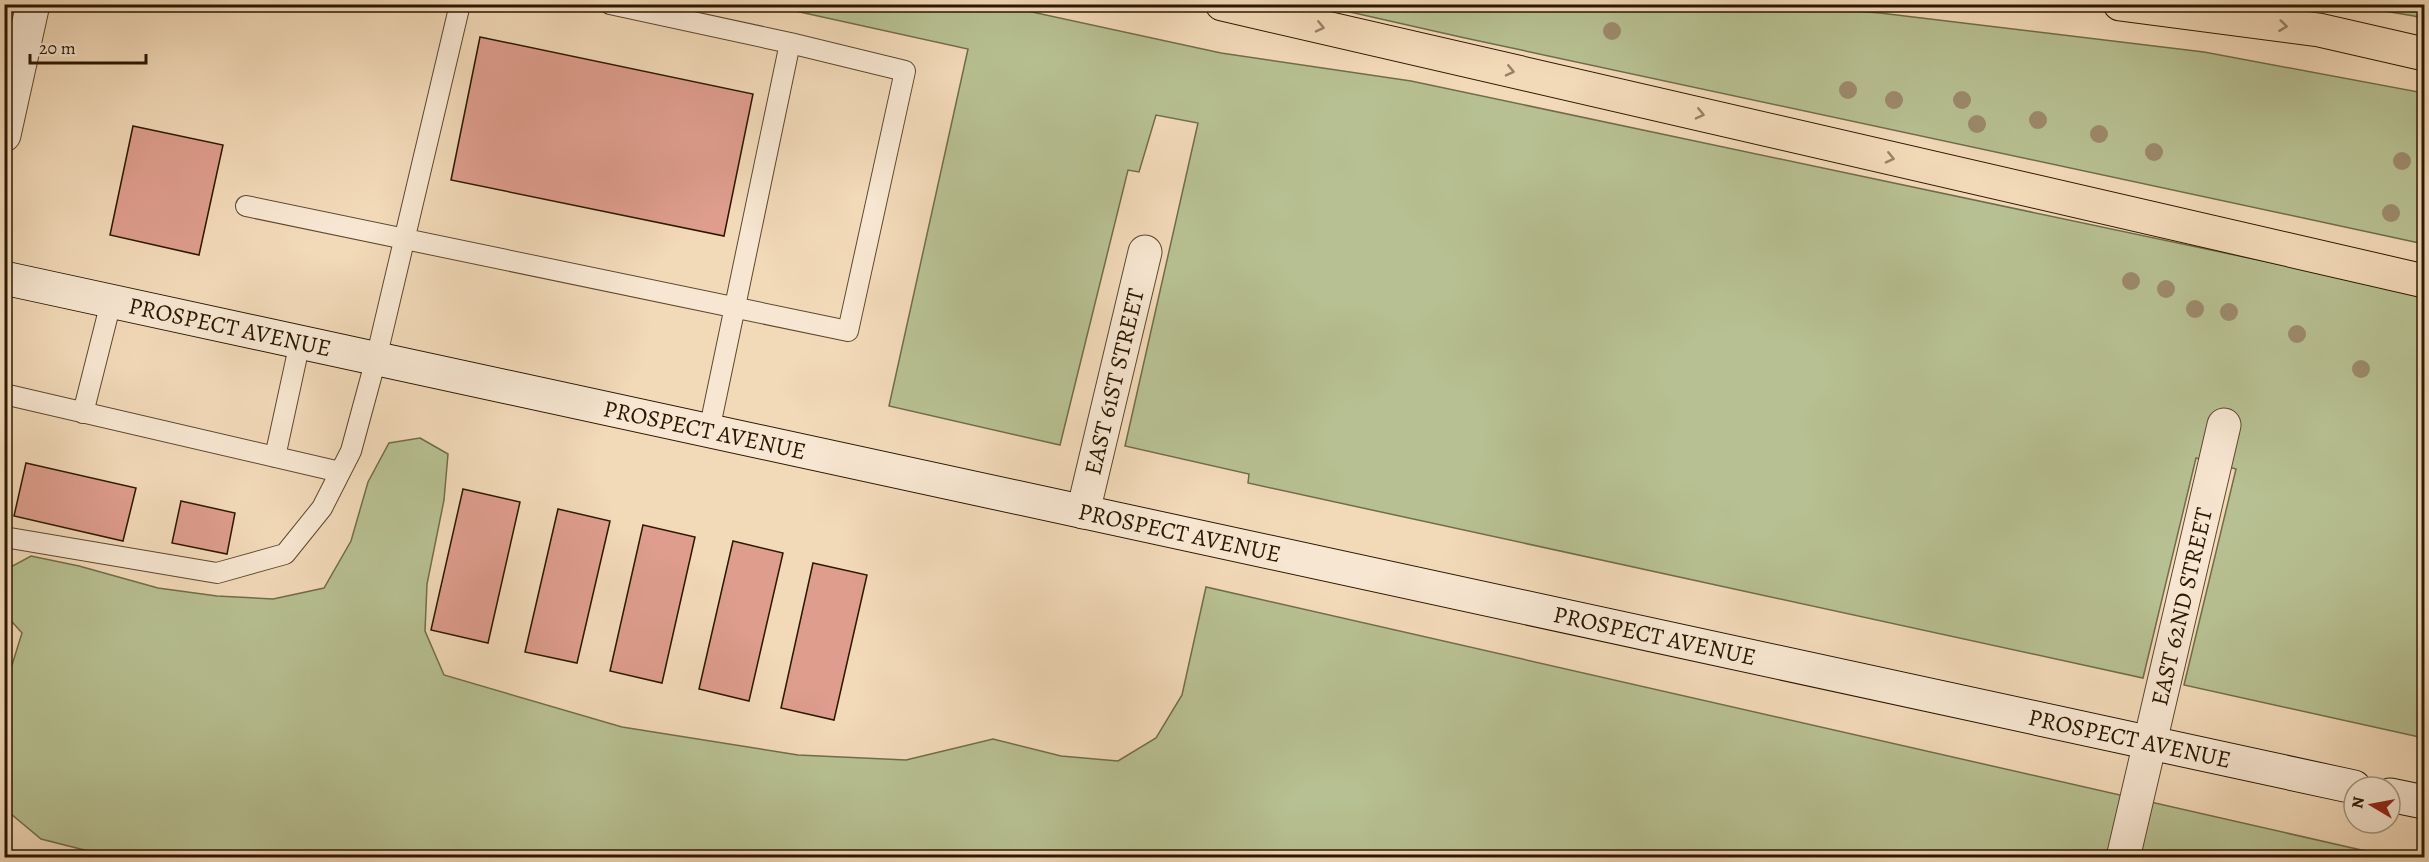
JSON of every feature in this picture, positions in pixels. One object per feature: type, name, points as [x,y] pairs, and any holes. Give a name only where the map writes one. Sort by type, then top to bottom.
[{"type":"highway","points":[[1222,4],[2424,281]]},
{"type":"highway","points":[[2120,4],[2319,30],[2424,54]]},
{"type":"main road","points":[[4,135],[33,4]]},
{"type":"main road","name":"EAST 61ST STREET","points":[[1083,512],[1145,252]]},
{"type":"main road","name":"PROSPECT AVENUE","points":[[4,278],[2342,784]]},
{"type":"main road","name":"EAST 62ND STREET","points":[[2123,858],[2224,425]]},
{"type":"main road","points":[[2402,797],[2424,802]]},
{"type":"lane","points":[[4,537],[217,573],[285,554],[322,507],[351,451],[376,359],[460,4]]},
{"type":"lane","points":[[246,206],[848,331],[905,71],[790,43],[610,4]]},
{"type":"lane","points":[[709,431],[790,43]]},
{"type":"lane","points":[[83,413],[111,302]]},
{"type":"lane","points":[[275,457],[300,342]]},
{"type":"lane","points":[[4,394],[340,472]]},
{"type":"green space","points":[[768,5],[1000,5],[1221,53],[1411,81],[2424,295],[2424,738],[2184,685],[2236,469],[2196,458],[2143,678],[1248,483],[1249,474],[1125,446],[1198,123],[1156,115],[1139,172],[1128,170],[1060,445],[889,406],[968,49]]},
{"type":"green space","points":[[1319,5],[1777,5],[1880,13],[2204,52],[2424,93],[2424,244]]},
{"type":"green space","points":[[2348,5],[2424,5],[2424,19],[2414,16]]},
{"type":"green space","points":[[420,438],[448,454],[444,500],[427,584],[425,631],[444,675],[622,727],[798,755],[906,760],[993,739],[1061,756],[1118,761],[1156,738],[1182,695],[1206,587],[2392,857],[112,857],[41,839],[5,809],[5,670],[12,665],[22,633],[5,614],[7,569],[31,556],[79,566],[158,588],[217,596],[273,599],[324,588],[351,541],[368,482],[389,443]]},
{"type":"building","points":[[480,37],[753,94],[724,236],[451,180]]},
{"type":"building","points":[[133,126],[223,145],[199,255],[110,235]]},
{"type":"building","points":[[26,463],[136,488],[123,541],[14,516]]},
{"type":"building","points":[[463,489],[520,502],[488,643],[431,630]]},
{"type":"building","points":[[181,501],[235,513],[227,554],[172,543]]},
{"type":"building","points":[[558,509],[610,521],[577,663],[525,652]]},
{"type":"building","points":[[643,525],[695,537],[662,683],[610,671]]},
{"type":"building","points":[[733,541],[783,553],[749,701],[699,689]]},
{"type":"building","points":[[813,563],[867,575],[834,720],[781,708]]}]
